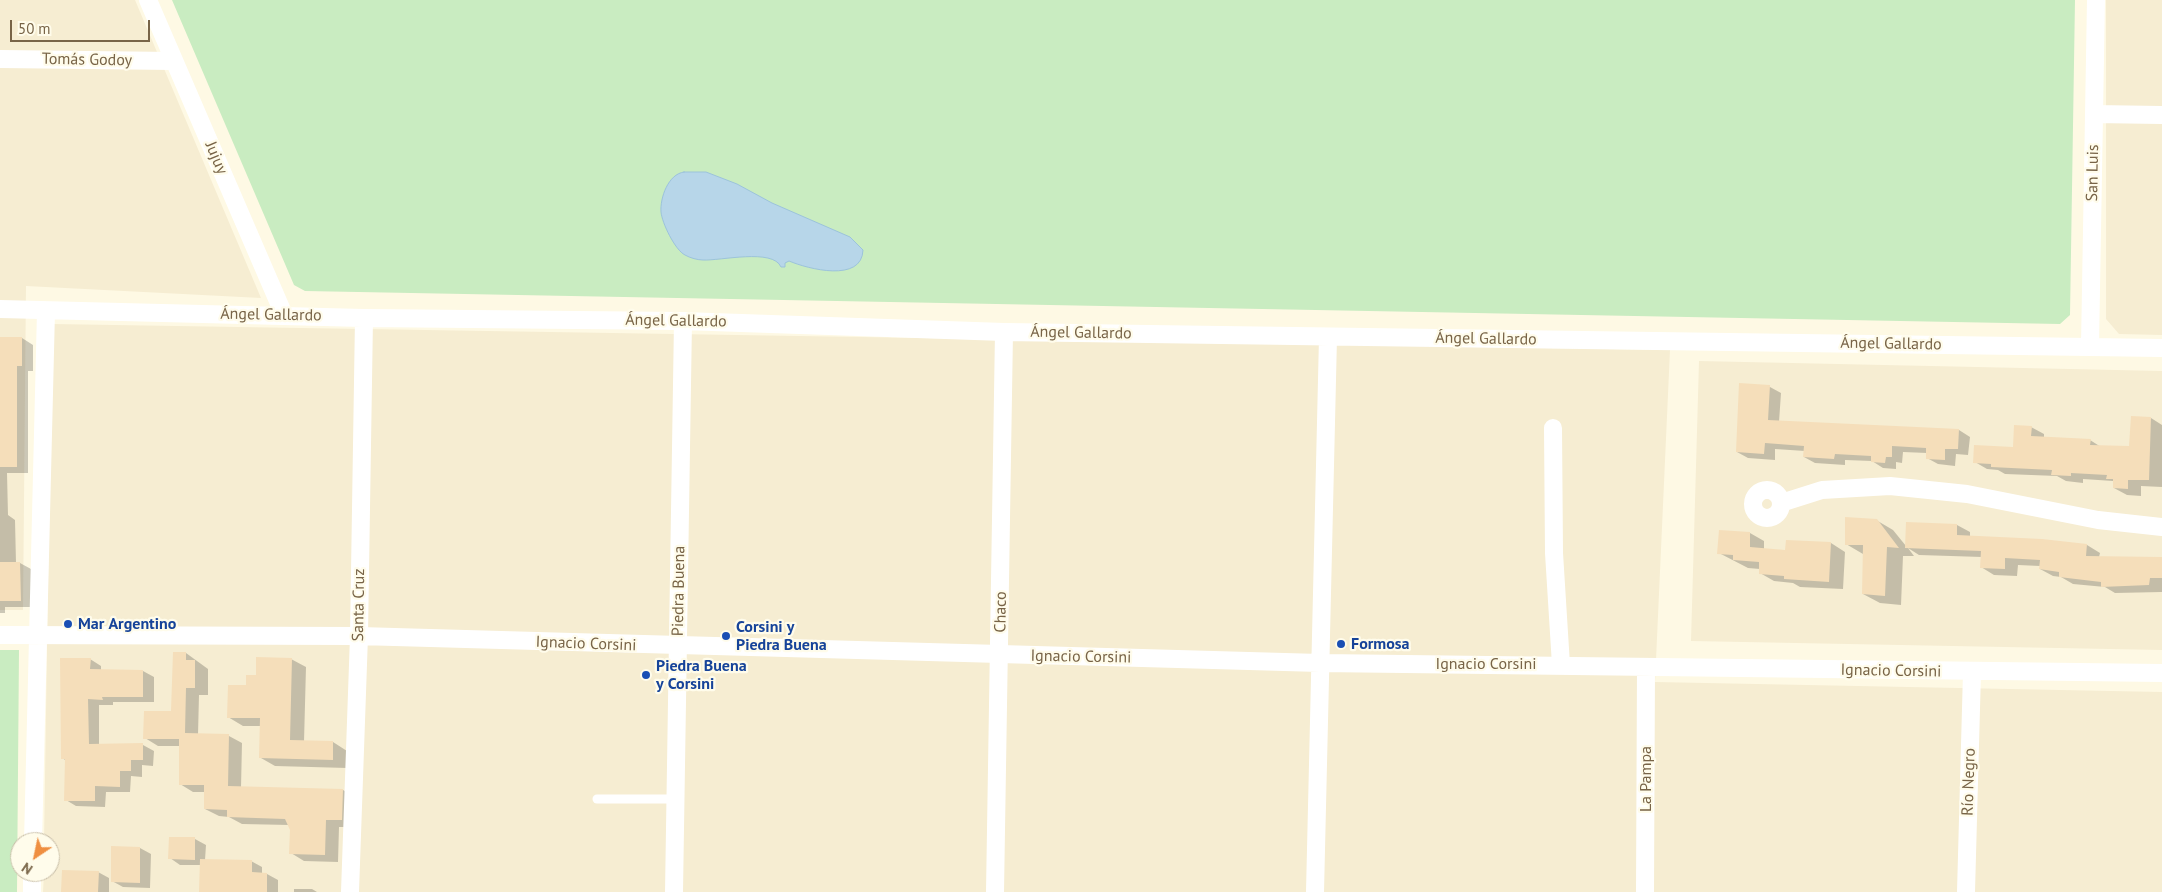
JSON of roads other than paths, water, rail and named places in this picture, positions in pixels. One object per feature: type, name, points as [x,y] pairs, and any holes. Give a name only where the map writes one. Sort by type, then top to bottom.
[{"type":"street","name":"Jujuy","points":[[148,0],[284,315]]},
{"type":"street","name":"San Luis","points":[[2090,346],[2096,0]]},
{"type":"street","name":"Tomás Godoy","points":[[0,59],[174,61]]},
{"type":"street","points":[[2094,114],[2162,115]]},
{"type":"street","name":"Ángel Gallardo","points":[[0,309],[364,318],[683,321],[1004,332],[2162,348]]},
{"type":"street","points":[[33,832],[46,311]]},
{"type":"street","name":"Santa Cruz","points":[[350,892],[358,636],[364,318]]},
{"type":"street","name":"Piedra Buena","points":[[674,892],[683,321]]},
{"type":"street","name":"Chaco","points":[[995,892],[1004,332]]},
{"type":"street","points":[[1315,892],[1328,337]]},
{"type":"street","points":[[1553,428],[1554,553],[1561,665]]},
{"type":"street","points":[[1782,503],[1822,490],[1890,486],[1967,494],[2098,520],[2162,527]]},
{"type":"street","name":"Ignacio Corsini","points":[[0,635],[358,636],[679,647],[1320,663],[2162,674]]},
{"type":"street","name":"La Pampa","points":[[1645,892],[1646,667]]},
{"type":"street","name":"Río Negro","points":[[1966,892],[1972,672]]},
{"type":"lane","points":[[597,799],[676,799]]},
{"type":"water","points":[[684,172],[706,172],[737,184],[772,203],[850,237],[863,250],[860,260],[854,267],[833,271],[820,270],[789,261],[785,263],[785,267],[781,267],[776,261],[768,258],[745,257],[703,260],[687,256],[673,242],[666,229],[661,212],[662,200],[669,182],[678,174]]},
{"type":"place","name":"Mar Argentino","points":[[68,624]]},
{"type":"place","name":"Corsini y Piedra Buena","points":[[726,636]]},
{"type":"place","name":"Formosa","points":[[1341,644]]},
{"type":"place","name":"Piedra Buena y Corsini","points":[[646,675]]}]
